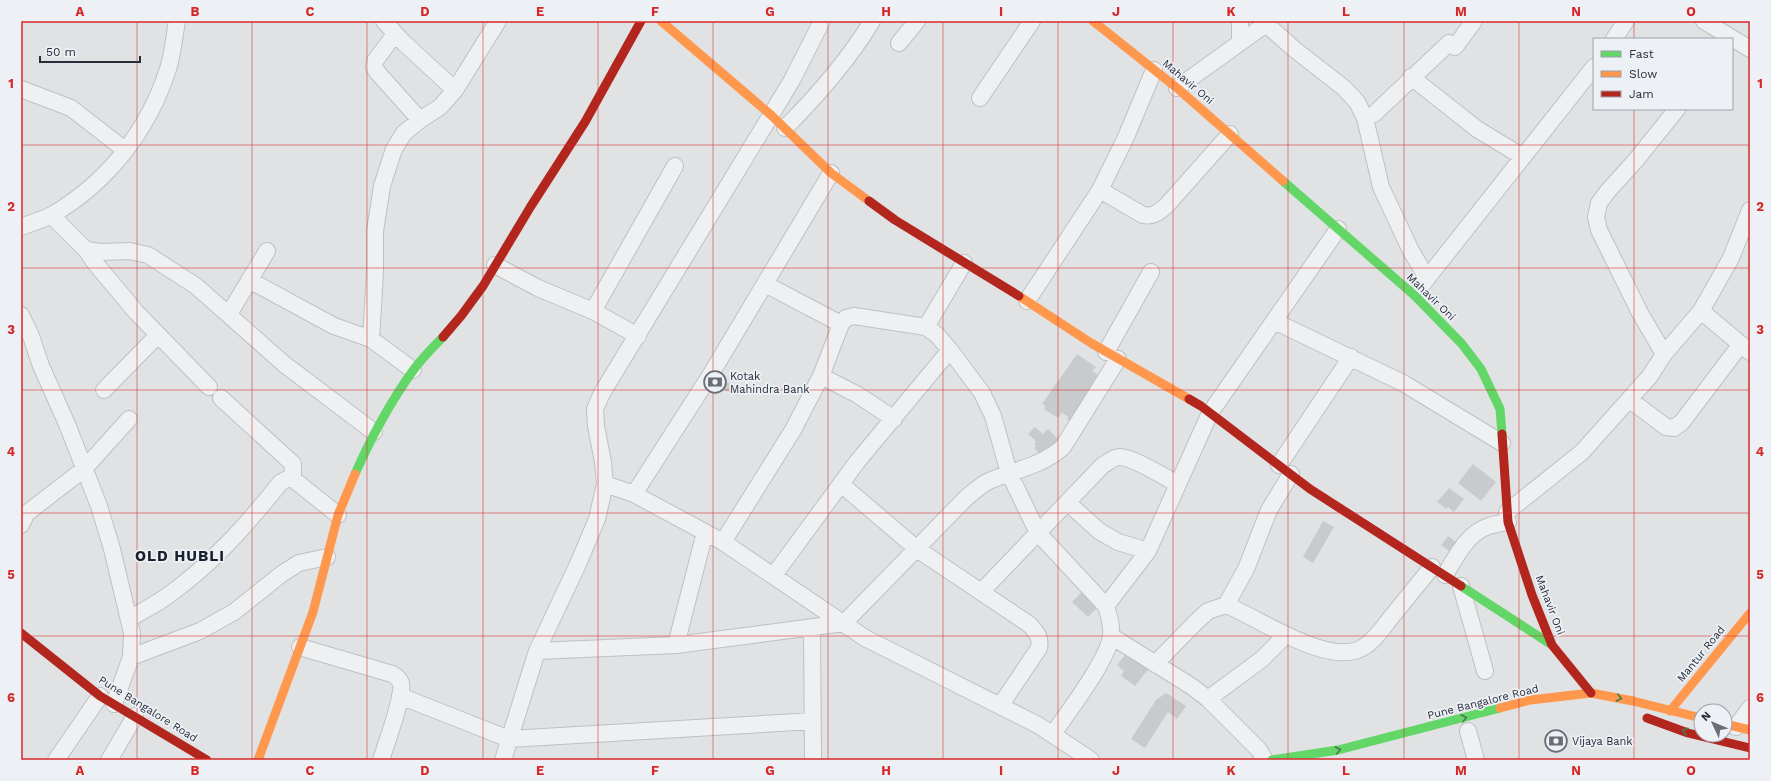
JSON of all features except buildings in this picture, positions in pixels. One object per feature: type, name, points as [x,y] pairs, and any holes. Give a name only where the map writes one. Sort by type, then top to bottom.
[{"type":"street","points":[[21,227],[51,215],[82,195],[110,170],[143,126],[156,100],[168,68],[177,21]]},
{"type":"street","points":[[384,21],[395,34],[455,90]]},
{"type":"street","points":[[371,339],[375,272],[375,231],[382,186],[394,149],[404,134],[420,120],[440,107],[455,90],[498,21]]},
{"type":"street","points":[[258,760],[313,612],[338,515],[350,484],[374,432],[391,402],[413,370],[461,316],[495,265],[585,122],[641,21]]},
{"type":"street","points":[[661,21],[772,115],[831,173],[895,220],[1027,301],[1112,356],[1210,413],[1310,488],[1552,645]]},
{"type":"street","points":[[503,760],[537,651],[578,564],[597,518],[605,484],[595,410],[602,393],[772,115],[792,80],[822,21]]},
{"type":"street","points":[[785,128],[838,71],[872,21]]},
{"type":"street","points":[[900,44],[917,21]]},
{"type":"street","points":[[980,98],[1032,21]]},
{"type":"street","name":"Mahavir Oni","points":[[1093,21],[1178,88],[1414,295],[1462,344],[1481,369],[1500,409],[1507,517],[1532,595],[1552,645],[1591,693]]},
{"type":"street","points":[[1240,21],[1240,42]]},
{"type":"street","points":[[1374,114],[1411,77],[1452,45],[1474,21]]},
{"type":"street","points":[[1615,38],[1626,21]]},
{"type":"street","points":[[1704,21],[1730,38]]},
{"type":"street","points":[[1178,88],[1267,23],[1294,49],[1344,88],[1357,102],[1365,118],[1381,187],[1410,251],[1427,278]]},
{"type":"street","points":[[395,34],[374,61],[374,67],[420,120]]},
{"type":"street","points":[[1733,40],[1750,50]]},
{"type":"street","points":[[1414,295],[1593,68]]},
{"type":"street","points":[[1027,301],[1100,190],[1126,137],[1154,70]]},
{"type":"street","points":[[1411,77],[1477,129],[1523,157]]},
{"type":"street","points":[[21,89],[71,108],[125,150]]},
{"type":"street","points":[[1664,354],[1640,313],[1599,230],[1596,217],[1599,203],[1676,110]]},
{"type":"street","points":[[1100,190],[1143,215],[1151,216],[1158,213],[1168,205],[1230,134]]},
{"type":"street","points":[[593,311],[675,166]]},
{"type":"street","points":[[634,494],[711,374],[831,173]]},
{"type":"street","points":[[1226,605],[1286,635],[1333,653],[1350,653],[1363,648],[1376,637],[1466,542],[1488,526],[1507,517],[1582,452],[1630,400],[1650,376],[1664,354],[1701,311],[1731,258],[1750,210]]},
{"type":"street","points":[[51,215],[86,250],[105,276],[158,335],[215,392],[293,464],[293,479]]},
{"type":"street","points":[[1106,606],[1148,551],[1210,413],[1338,229]]},
{"type":"street","points":[[86,250],[101,252],[130,251],[148,255],[196,286],[284,364],[374,432]]},
{"type":"street","points":[[229,314],[267,251]]},
{"type":"street","points":[[926,327],[964,262]]},
{"type":"street","points":[[495,265],[538,288],[593,311],[638,336]]},
{"type":"street","points":[[537,651],[676,645],[844,623],[966,498],[987,482],[1042,462],[1062,447],[1112,356],[1151,272]]},
{"type":"street","points":[[249,280],[334,326],[371,339],[413,370]]},
{"type":"street","points":[[765,284],[841,324]]},
{"type":"street","points":[[1630,400],[1666,427],[1674,428],[1687,416],[1745,348],[1701,311]]},
{"type":"street","points":[[21,315],[31,336],[41,366],[67,424],[99,506],[112,549],[132,633],[131,657],[107,700],[56,760]]},
{"type":"street","points":[[723,542],[793,430],[821,376],[841,324],[846,318],[854,316],[926,327],[937,335],[950,350],[982,393],[993,416],[1009,473],[1038,533],[1106,606],[1110,621],[1111,636],[1105,656],[1053,734]]},
{"type":"street","points":[[1274,321],[1403,383],[1502,442]]},
{"type":"street","points":[[104,390],[158,335]]},
{"type":"street","points":[[774,575],[857,462],[950,350]]},
{"type":"street","points":[[1279,465],[1351,357]]},
{"type":"street","points":[[821,376],[858,395],[894,419]]},
{"type":"street","points":[[21,525],[27,513],[84,469],[129,419]]},
{"type":"street","points":[[981,592],[1103,465],[1113,458],[1121,457],[1134,461],[1177,484]]},
{"type":"street","points":[[1155,664],[1208,611],[1226,605],[1246,569],[1269,510],[1291,474]]},
{"type":"street","points":[[129,619],[165,598],[197,573],[224,549],[247,524],[280,483],[287,479],[293,479],[338,515]]},
{"type":"street","points":[[605,484],[634,494],[723,542],[774,575],[865,638],[1038,724],[1091,760]]},
{"type":"street","points":[[841,484],[917,549],[1030,625],[1038,634],[1040,642],[1039,648],[1000,706]]},
{"type":"street","points":[[1068,503],[1100,531],[1118,542],[1148,551]]},
{"type":"street","points":[[676,645],[705,532]]},
{"type":"street","points":[[131,657],[200,631],[234,612],[283,573],[299,563],[327,557]]},
{"type":"street","points":[[1461,586],[1485,671]]},
{"type":"street","name":"Mantur Road","points":[[1670,711],[1750,613]]},
{"type":"street","points":[[812,628],[813,760]]},
{"type":"street","name":"Pune Bangalore Road","points":[[21,633],[107,700],[207,760]]},
{"type":"street","points":[[1208,699],[1262,659],[1286,635]]},
{"type":"street","points":[[1111,636],[1191,686],[1208,699],[1259,750],[1265,760]]},
{"type":"street","points":[[300,647],[392,674],[398,678],[401,684],[400,696],[381,760]]},
{"type":"street","name":"Pune Bangalore Road","points":[[1272,760],[1338,750],[1498,713],[1530,700],[1591,693],[1633,701],[1693,716]]},
{"type":"street","points":[[400,696],[509,739],[813,721]]},
{"type":"street","points":[[1737,727],[1750,708]]},
{"type":"street","points":[[1636,714],[1688,733],[1750,748]]},
{"type":"street","points":[[109,760],[135,716]]},
{"type":"street","points":[[1468,731],[1476,760]]},
{"type":"traffic: fast","points":[[1283,181],[1414,295],[1462,344],[1481,369],[1500,409],[1502,434]]},
{"type":"traffic: fast","points":[[355,474],[367,447],[396,396],[419,363],[443,337]]},
{"type":"traffic: fast","points":[[1461,586],[1552,645]]},
{"type":"traffic: fast","points":[[1272,760],[1338,750],[1500,708]]},
{"type":"traffic: slow","points":[[661,21],[771,115],[831,173],[869,201]]},
{"type":"traffic: slow","points":[[1093,21],[1177,88],[1283,181]]},
{"type":"traffic: slow","points":[[1019,296],[1091,343],[1189,399]]},
{"type":"traffic: slow","points":[[258,760],[313,612],[338,515],[355,474]]},
{"type":"traffic: slow","points":[[1670,711],[1750,613]]},
{"type":"traffic: slow","points":[[1500,708],[1530,700],[1591,693],[1633,701],[1693,716]]},
{"type":"traffic: slow","points":[[1733,726],[1750,730]]},
{"type":"traffic: jam","points":[[443,337],[461,316],[483,286],[531,206],[585,122],[641,21]]},
{"type":"traffic: jam","points":[[869,201],[895,220],[1019,296]]},
{"type":"traffic: jam","points":[[1189,399],[1201,406],[1310,489],[1461,586]]},
{"type":"traffic: jam","points":[[1502,434],[1508,522],[1532,595],[1552,645],[1591,693]]},
{"type":"traffic: jam","points":[[21,633],[100,696],[207,760]]},
{"type":"traffic: jam","points":[[1647,718],[1688,733],[1750,748]]},
{"type":"place","name":"Kotak Mahindra Bank","points":[[715,382]]},
{"type":"place","name":"Vijaya Bank","points":[[1556,741]]},
{"type":"district","name":"OLD HUBLI","points":[[180,556]]}]
